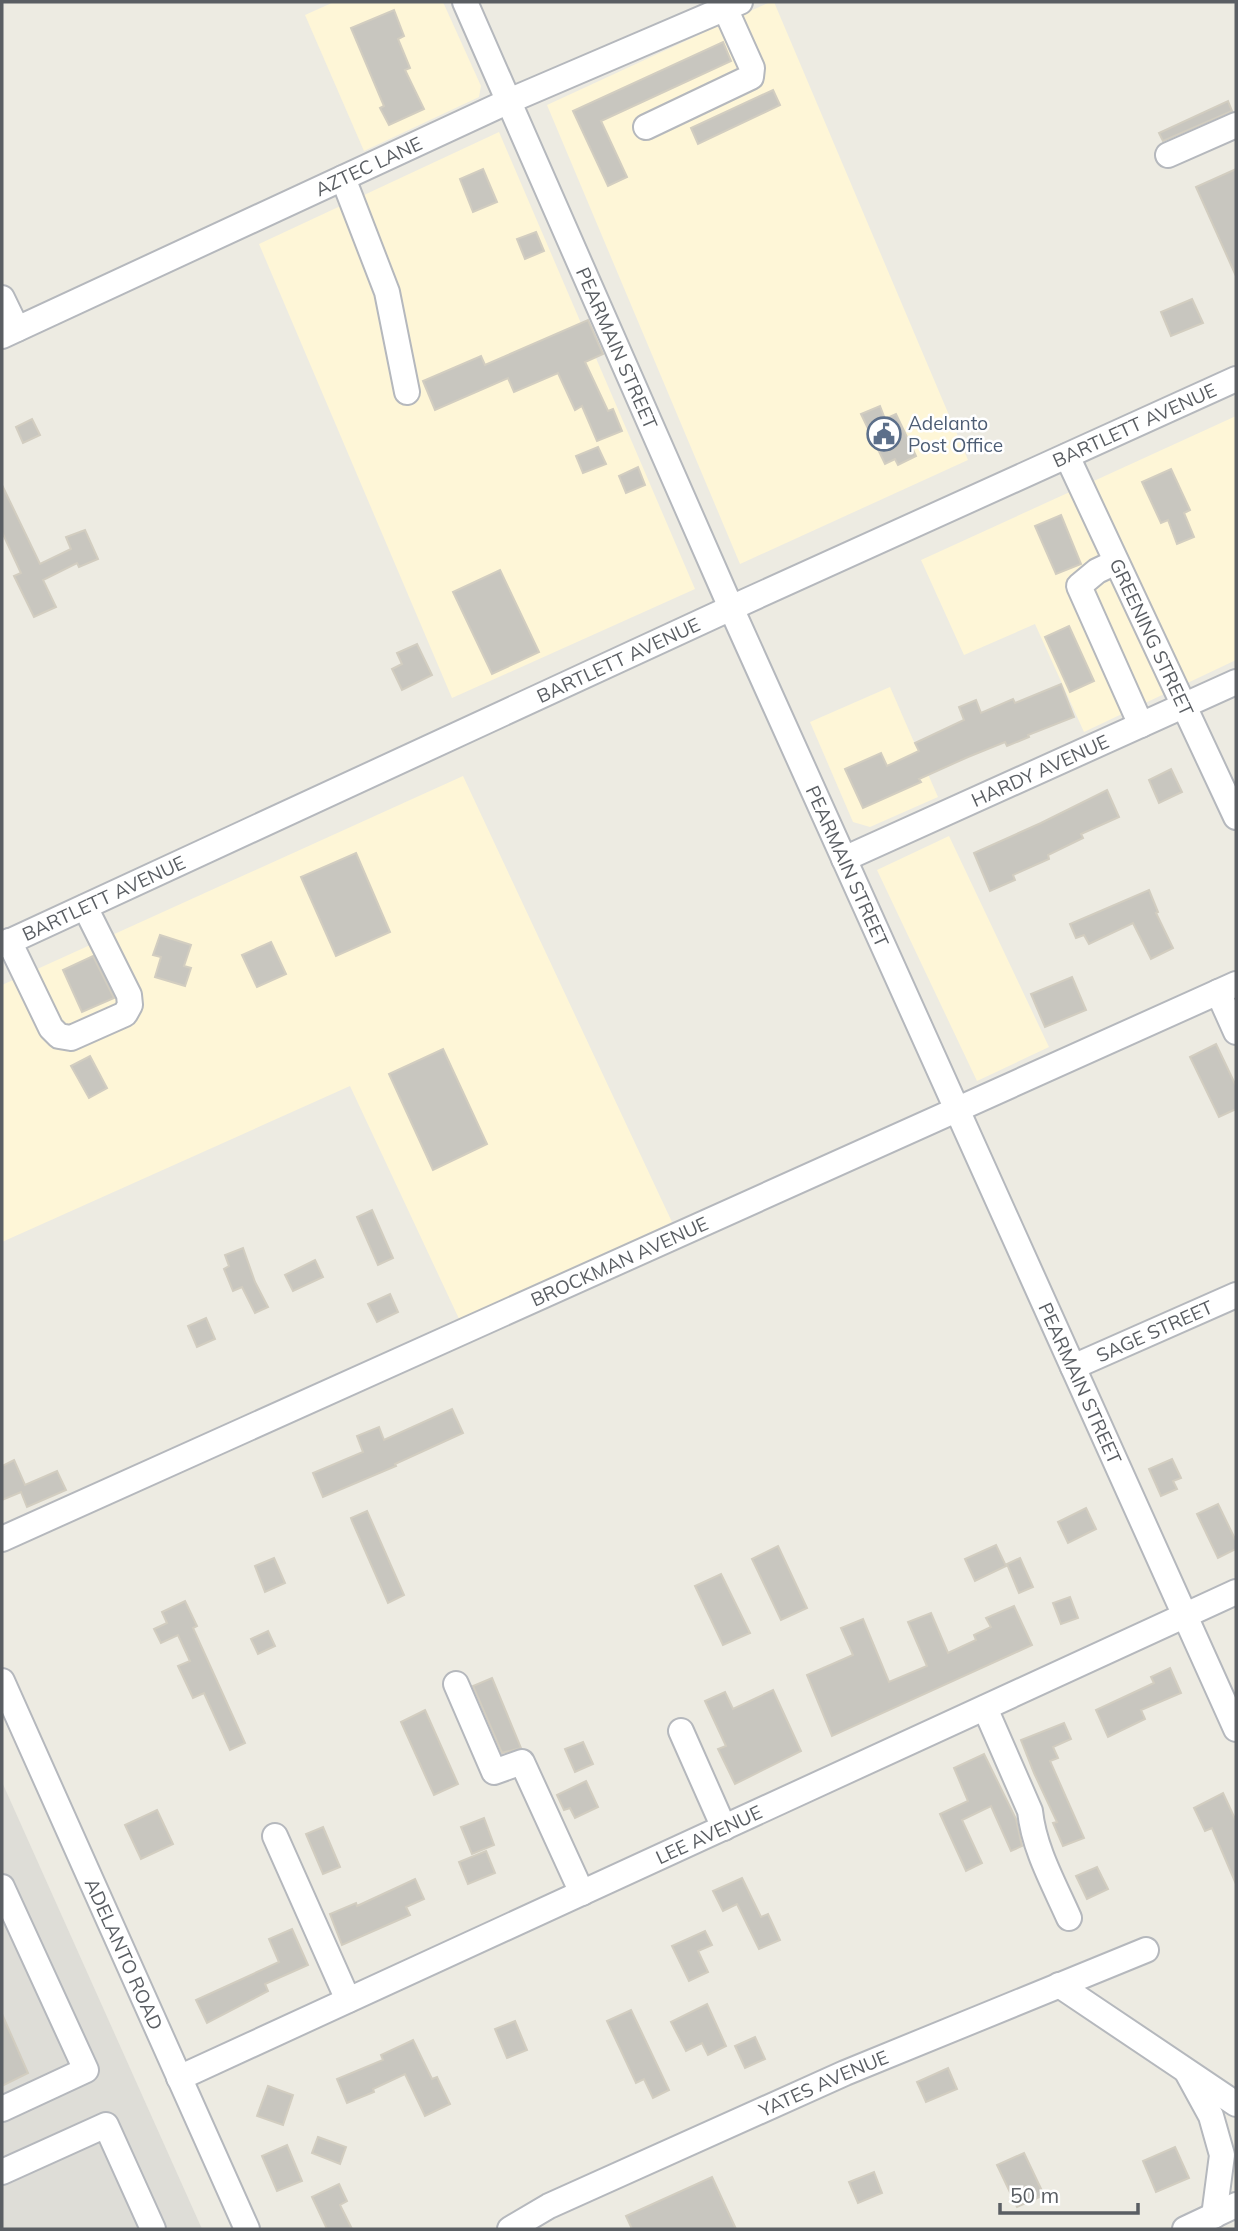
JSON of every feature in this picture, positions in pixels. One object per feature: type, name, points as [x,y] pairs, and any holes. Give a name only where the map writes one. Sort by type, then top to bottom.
[{"type":"street","name":"PEARMAIN STREET","points":[[465,2],[731,608],[1236,1729]]},
{"type":"street","name":"AZTEC LANE","points":[[9,333],[509,101],[732,5]]},
{"type":"street","points":[[646,127],[751,77],[752,68],[732,5]]},
{"type":"street","points":[[1168,155],[1236,125]]},
{"type":"street","points":[[343,178],[387,292],[407,392]]},
{"type":"street","points":[[2,298],[9,333]]},
{"type":"street","name":"BARTLETT AVENUE","points":[[5,943],[731,608],[1236,379]]},
{"type":"street","name":"GREENING STREET","points":[[1067,456],[1236,817]]},
{"type":"street","points":[[1116,562],[1097,571],[1079,586],[1141,725]]},
{"type":"street","name":"HARDY AVENUE","points":[[844,859],[1236,682]]},
{"type":"street","points":[[5,943],[51,1028],[59,1036],[71,1038],[115,1019],[125,1014],[130,1005],[129,995],[85,906]]},
{"type":"street","points":[[1227,988],[1236,1032]]},
{"type":"street","name":"BROCKMAN AVENUE","points":[[2,1539],[1227,988]]},
{"type":"street","name":"SAGE STREET","points":[[1073,1367],[1236,1296]]},
{"type":"street","name":"LEE AVENUE","points":[[179,2078],[1236,1592]]},
{"type":"street","name":"ADELANTO ROAD","points":[[2,1681],[247,2229]]},
{"type":"street","points":[[456,1684],[494,1772],[522,1762],[582,1893]]},
{"type":"street","points":[[985,1708],[1030,1811],[1040,1852],[1069,1918]]},
{"type":"street","points":[[681,1731],[724,1828]]},
{"type":"street","points":[[275,1836],[348,2000]]},
{"type":"street","points":[[2,1887],[86,2070],[2,2109]]},
{"type":"street","name":"YATES AVENUE","points":[[510,2229],[549,2206],[832,2079],[1146,1950]]},
{"type":"street","points":[[1059,1985],[1236,2104]]},
{"type":"street","points":[[1185,2229],[1225,2210],[1222,2155],[1211,2116],[1186,2071]]},
{"type":"street","points":[[2,2172],[106,2125],[153,2229]]},
{"type":"shaded area","points":[[334,2],[443,2],[481,86],[479,97],[364,151],[305,15]]},
{"type":"shaded area","points":[[774,2],[968,460],[740,564],[547,105]]},
{"type":"shaded area","points":[[499,132],[695,589],[452,698],[259,244]]},
{"type":"shaded area","points":[[1236,416],[1236,660],[1084,732],[1035,624],[964,655],[921,560]]},
{"type":"shaded area","points":[[890,687],[938,797],[870,827],[853,822],[810,722]]},
{"type":"shaded area","points":[[463,776],[672,1222],[461,1323],[350,1086],[2,1242],[2,985]]},
{"type":"shaded area","points":[[949,836],[1049,1047],[977,1081],[877,870]]},
{"type":"shaded area","points":[[2,1782],[202,2229],[2,2229]]},
{"type":"building","points":[[394,10],[404,36],[398,39],[410,68],[405,70],[424,109],[389,125],[380,108],[384,106],[351,28]]},
{"type":"building","points":[[723,42],[731,61],[601,121],[627,177],[608,186],[573,111]]},
{"type":"building","points":[[773,90],[780,105],[698,144],[691,128]]},
{"type":"building","points":[[1228,101],[1232,111],[1163,141],[1159,133]]},
{"type":"building","points":[[483,169],[497,202],[473,212],[460,179]]},
{"type":"building","points":[[1236,169],[1236,276],[1196,187]]},
{"type":"building","points":[[536,232],[544,251],[525,259],[517,239]]},
{"type":"building","points":[[1192,299],[1203,323],[1171,336],[1161,312]]},
{"type":"building","points":[[588,320],[603,354],[585,362],[608,411],[613,409],[622,431],[597,441],[582,406],[575,410],[558,373],[514,392],[508,378],[435,410],[423,381],[481,356],[485,365]]},
{"type":"building","points":[[880,406],[885,419],[896,414],[916,456],[898,465],[895,459],[885,464],[861,414]]},
{"type":"building","points":[[32,419],[40,435],[23,443],[16,427]]},
{"type":"building","points":[[598,447],[606,464],[583,473],[576,456]]},
{"type":"building","points":[[638,467],[645,485],[626,493],[619,476]]},
{"type":"building","points":[[1171,469],[1190,510],[1184,513],[1194,537],[1177,544],[1168,520],[1161,523],[1142,482]]},
{"type":"building","points":[[2,485],[40,564],[71,549],[66,537],[85,530],[98,559],[79,567],[77,563],[43,580],[56,607],[34,617],[14,576],[21,573],[2,532]]},
{"type":"building","points":[[1061,515],[1081,564],[1056,574],[1035,526]]},
{"type":"building","points":[[500,570],[539,652],[492,674],[453,592]]},
{"type":"building","points":[[1069,626],[1094,681],[1070,692],[1045,637]]},
{"type":"building","points":[[417,644],[432,675],[402,690],[392,669],[402,664],[397,653]]},
{"type":"building","points":[[1061,684],[1074,717],[1007,746],[1005,742],[968,757],[863,808],[845,769],[881,753],[887,766],[919,751],[915,743],[964,720],[959,707],[976,700],[981,713],[1013,699],[1015,703]]},
{"type":"building","points":[[1171,769],[1182,792],[1159,803],[1149,780]]},
{"type":"building","points":[[1107,790],[1119,817],[1081,834],[1083,838],[1048,855],[1049,859],[1013,875],[1015,880],[990,891],[974,853]]},
{"type":"building","points":[[356,853],[390,932],[336,956],[301,877]]},
{"type":"building","points":[[1149,890],[1158,912],[1156,913],[1173,948],[1151,959],[1133,923],[1089,944],[1084,935],[1076,938],[1070,924]]},
{"type":"building","points":[[160,935],[191,945],[184,966],[191,968],[185,986],[155,977],[161,957],[153,955]]},
{"type":"building","points":[[271,942],[286,974],[257,987],[242,955]]},
{"type":"building","points":[[93,956],[114,998],[82,1012],[63,970]]},
{"type":"building","points":[[1072,977],[1086,1010],[1045,1027],[1031,994]]},
{"type":"building","points":[[1216,1044],[1236,1086],[1236,1109],[1219,1117],[1190,1057]]},
{"type":"building","points":[[443,1049],[487,1144],[433,1170],[389,1074]]},
{"type":"building","points":[[90,1056],[107,1088],[89,1098],[71,1066]]},
{"type":"building","points":[[372,1210],[393,1258],[378,1265],[357,1217]]},
{"type":"building","points":[[243,1248],[255,1282],[268,1307],[255,1313],[242,1287],[233,1291],[224,1269],[229,1266],[225,1255]]},
{"type":"building","points":[[315,1260],[323,1277],[293,1291],[285,1275]]},
{"type":"building","points":[[390,1294],[398,1312],[377,1322],[368,1304]]},
{"type":"building","points":[[206,1318],[215,1339],[197,1347],[188,1326]]},
{"type":"building","points":[[452,1409],[463,1433],[395,1464],[396,1466],[323,1497],[313,1473],[363,1452],[357,1436],[379,1427],[384,1440]]},
{"type":"building","points":[[1172,1459],[1181,1478],[1173,1481],[1177,1489],[1161,1496],[1149,1469]]},
{"type":"building","points":[[14,1460],[25,1485],[57,1471],[66,1490],[27,1507],[21,1492],[2,1500],[2,1466]]},
{"type":"building","points":[[1218,1504],[1236,1541],[1236,1549],[1218,1558],[1197,1514]]},
{"type":"building","points":[[1086,1508],[1096,1529],[1068,1543],[1058,1522]]},
{"type":"building","points":[[367,1511],[404,1595],[388,1603],[351,1518]]},
{"type":"building","points":[[996,1545],[1006,1566],[975,1581],[965,1559]]},
{"type":"building","points":[[778,1546],[807,1608],[781,1620],[752,1559]]},
{"type":"building","points":[[274,1558],[285,1583],[265,1592],[255,1566]]},
{"type":"building","points":[[1020,1558],[1033,1587],[1019,1593],[1007,1564]]},
{"type":"building","points":[[721,1574],[750,1633],[723,1645],[695,1586]]},
{"type":"building","points":[[1070,1597],[1078,1618],[1061,1624],[1053,1603]]},
{"type":"building","points":[[185,1601],[197,1626],[193,1628],[245,1743],[230,1750],[204,1693],[193,1698],[178,1666],[190,1661],[178,1635],[161,1643],[154,1629],[167,1623],[162,1612]]},
{"type":"building","points":[[1014,1606],[1032,1645],[832,1736],[807,1675],[853,1655],[841,1628],[863,1619],[889,1682],[927,1666],[908,1622],[931,1613],[948,1653],[976,1640],[974,1635],[991,1627],[986,1618]]},
{"type":"building","points":[[268,1631],[275,1646],[258,1654],[251,1639]]},
{"type":"building","points":[[1170,1668],[1181,1693],[1141,1710],[1145,1719],[1108,1737],[1096,1710],[1154,1683],[1151,1677]]},
{"type":"building","points":[[492,1678],[521,1748],[502,1753],[473,1686]]},
{"type":"building","points":[[773,1690],[801,1751],[735,1784],[718,1749],[726,1746],[705,1701],[725,1692],[733,1709]]},
{"type":"building","points":[[425,1710],[458,1784],[434,1795],[401,1722]]},
{"type":"building","points":[[1064,1723],[1071,1739],[1053,1747],[1058,1758],[1050,1761],[1084,1838],[1063,1846],[1053,1823],[1057,1822],[1021,1740]]},
{"type":"building","points":[[583,1742],[593,1764],[575,1772],[565,1749]]},
{"type":"building","points":[[984,1754],[1016,1819],[1022,1846],[1011,1851],[991,1806],[962,1820],[982,1863],[966,1871],[940,1814],[968,1801],[954,1768]]},
{"type":"building","points":[[586,1781],[598,1807],[575,1818],[570,1808],[564,1810],[557,1795]]},
{"type":"building","points":[[1223,1793],[1236,1821],[1236,1884],[1212,1828],[1205,1831],[1194,1808]]},
{"type":"building","points":[[157,1810],[173,1844],[141,1859],[125,1825]]},
{"type":"building","points":[[484,1818],[494,1845],[472,1854],[461,1827]]},
{"type":"building","points":[[323,1827],[340,1867],[323,1874],[306,1834]]},
{"type":"building","points":[[486,1851],[495,1873],[468,1884],[459,1862]]},
{"type":"building","points":[[1097,1867],[1108,1889],[1087,1899],[1076,1876]]},
{"type":"building","points":[[742,1878],[761,1917],[768,1914],[780,1940],[759,1949],[737,1904],[723,1911],[713,1891]]},
{"type":"building","points":[[415,1879],[424,1899],[406,1907],[410,1915],[342,1945],[330,1914],[356,1903],[357,1906]]},
{"type":"building","points":[[292,1929],[308,1965],[265,1984],[268,1991],[207,2023],[196,2000],[279,1962],[269,1939]]},
{"type":"building","points":[[705,1931],[712,1945],[698,1951],[708,1972],[689,1981],[672,1946]]},
{"type":"building","points":[[707,2004],[726,2046],[708,2055],[702,2043],[686,2051],[671,2022]]},
{"type":"building","points":[[631,2010],[669,2090],[653,2098],[644,2079],[636,2083],[607,2021]]},
{"type":"building","points":[[2,2014],[28,2073],[2,2086]]},
{"type":"building","points":[[515,2021],[527,2050],[507,2058],[495,2029]]},
{"type":"building","points":[[755,2037],[765,2059],[745,2068],[735,2046]]},
{"type":"building","points":[[413,2040],[432,2079],[437,2077],[450,2104],[425,2116],[405,2074],[373,2089],[374,2092],[347,2103],[337,2079],[383,2060],[381,2055]]},
{"type":"building","points":[[948,2068],[957,2089],[926,2102],[917,2082]]},
{"type":"building","points":[[268,2086],[293,2095],[283,2125],[257,2116]]},
{"type":"building","points":[[318,2137],[346,2147],[340,2164],[312,2153]]},
{"type":"building","points":[[287,2145],[302,2181],[277,2191],[262,2156]]},
{"type":"building","points":[[1175,2147],[1189,2178],[1156,2192],[1143,2161]]},
{"type":"building","points":[[1024,2153],[1044,2195],[1017,2207],[997,2165]]},
{"type":"building","points":[[874,2172],[882,2193],[858,2203],[849,2182]]},
{"type":"building","points":[[712,2177],[736,2229],[632,2229],[626,2216]]},
{"type":"building","points":[[339,2184],[347,2201],[340,2205],[352,2229],[327,2229],[312,2197]]},
{"type":"place","name":"Adelanto Post Office","points":[[884,434]]}]
